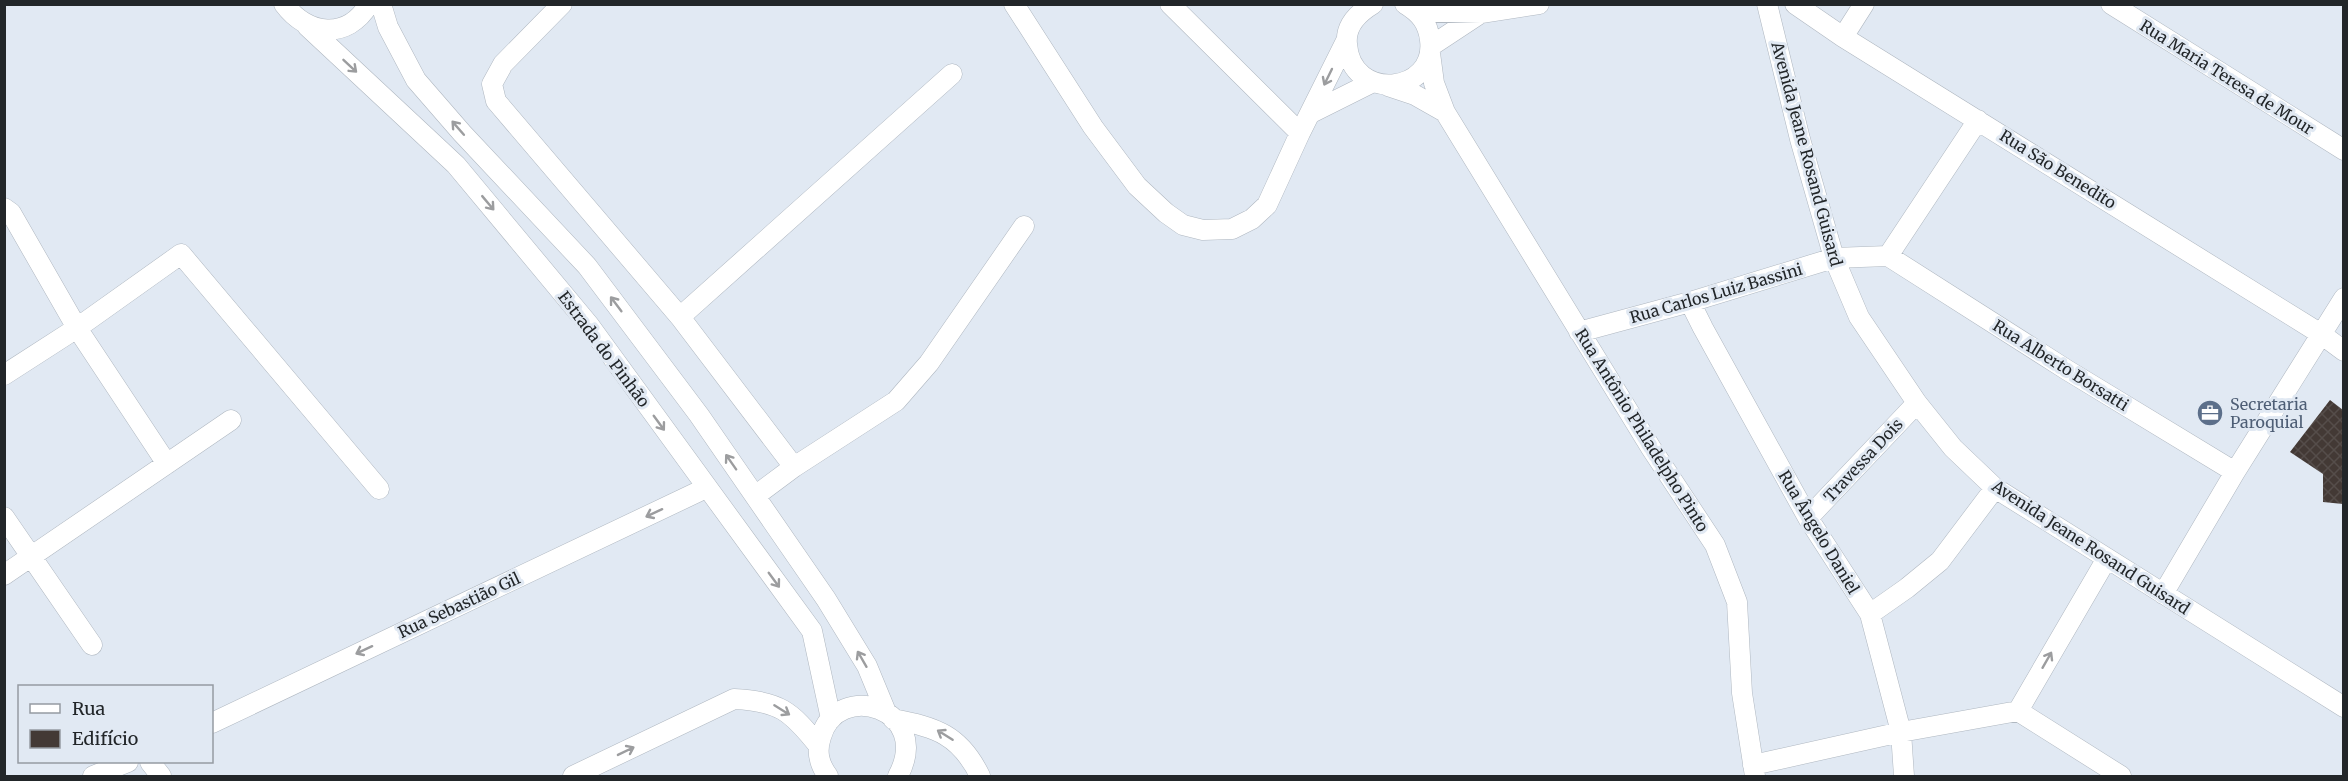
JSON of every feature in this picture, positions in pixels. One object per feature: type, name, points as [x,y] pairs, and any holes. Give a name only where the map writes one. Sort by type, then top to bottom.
[{"type":"street","points":[[291,13],[322,30],[338,29],[352,22],[364,12],[369,4]]},
{"type":"street","points":[[381,4],[388,27],[416,80],[462,133],[587,266],[699,416],[826,599],[867,666],[889,715],[904,735],[907,749],[905,764],[898,777]]},
{"type":"street","points":[[562,4],[503,64],[492,84],[496,101],[680,317],[794,467]]},
{"type":"street","points":[[1014,4],[1093,127],[1137,186],[1166,213],[1183,225],[1203,230],[1232,229],[1252,219],[1267,205],[1346,41],[1354,18],[1367,6]]},
{"type":"street","points":[[1170,4],[1300,133]]},
{"type":"street","points":[[1410,8],[1480,14],[1539,4]]},
{"type":"street","name":"Avenida Jeane Rosand Guisard","points":[[1767,4],[1800,139],[1834,258],[1859,317],[1917,403],[1953,448],[1995,488],[2106,560],[2343,707]]},
{"type":"street","name":"Rua São Benedito","points":[[1795,4],[1843,37],[2321,334],[2343,351]]},
{"type":"street","points":[[1843,37],[1864,4]]},
{"type":"street","name":"Rua Maria Teresa de Mour","points":[[2111,4],[2343,150]]},
{"type":"street","name":"Rua Antônio Philadelpho Pinto","points":[[1410,8],[1429,30],[1434,83],[1445,112],[1651,448],[1715,545],[1737,602],[1742,693],[1754,771]]},
{"type":"street","name":"Estrada do Pinhão","points":[[291,13],[456,165],[589,325],[812,631],[831,719]]},
{"type":"street","points":[[1311,113],[1379,84],[1409,80],[1418,73],[1430,50],[1480,14]]},
{"type":"street","points":[[1346,41],[1353,66],[1362,76],[1415,95],[1445,112]]},
{"type":"street","points":[[680,317],[952,74]]},
{"type":"street","points":[[1888,256],[1978,120]]},
{"type":"street","points":[[4,208],[11,213],[77,328],[167,464]]},
{"type":"street","points":[[755,496],[794,467],[896,401],[929,363],[1024,226]]},
{"type":"street","points":[[4,375],[77,328],[181,254],[379,489]]},
{"type":"street","name":"Rua Carlos Luiz Bassini","points":[[1580,332],[1690,302],[1834,258],[1888,256]]},
{"type":"street","name":"Rua Alberto Borsatti","points":[[1888,256],[2067,370],[2235,472]]},
{"type":"street","points":[[2163,594],[2343,297]]},
{"type":"street","name":"Rua Ângelo Daniel","points":[[1690,302],[1808,518],[1870,614],[1901,732],[1904,777]]},
{"type":"street","name":"Travessa Dois","points":[[1808,518],[1917,403]]},
{"type":"street","points":[[4,575],[231,420]]},
{"type":"street","name":"Rua Sebastião Gil","points":[[213,723],[706,488]]},
{"type":"street","points":[[1870,614],[1940,561],[1995,488]]},
{"type":"street","points":[[4,518],[92,645]]},
{"type":"street","points":[[2018,711],[2106,560]]},
{"type":"street","points":[[573,777],[734,699],[758,700],[776,705],[798,720],[818,749],[822,768],[828,777]]},
{"type":"street","points":[[816,777],[822,731],[831,719],[843,710],[857,706],[872,707],[889,715],[929,726],[952,739],[972,760],[980,777]]},
{"type":"street","points":[[1754,771],[1901,732],[2018,711],[2121,777]]},
{"type":"street","points":[[93,777],[126,763]]},
{"type":"street","points":[[151,763],[160,777]]},
{"type":"building","points":[[2330,400],[2343,410],[2343,504],[2323,502],[2323,474],[2290,452]]},
{"type":"place","name":"Secretaria Paroquial","points":[[2210,413]]}]
